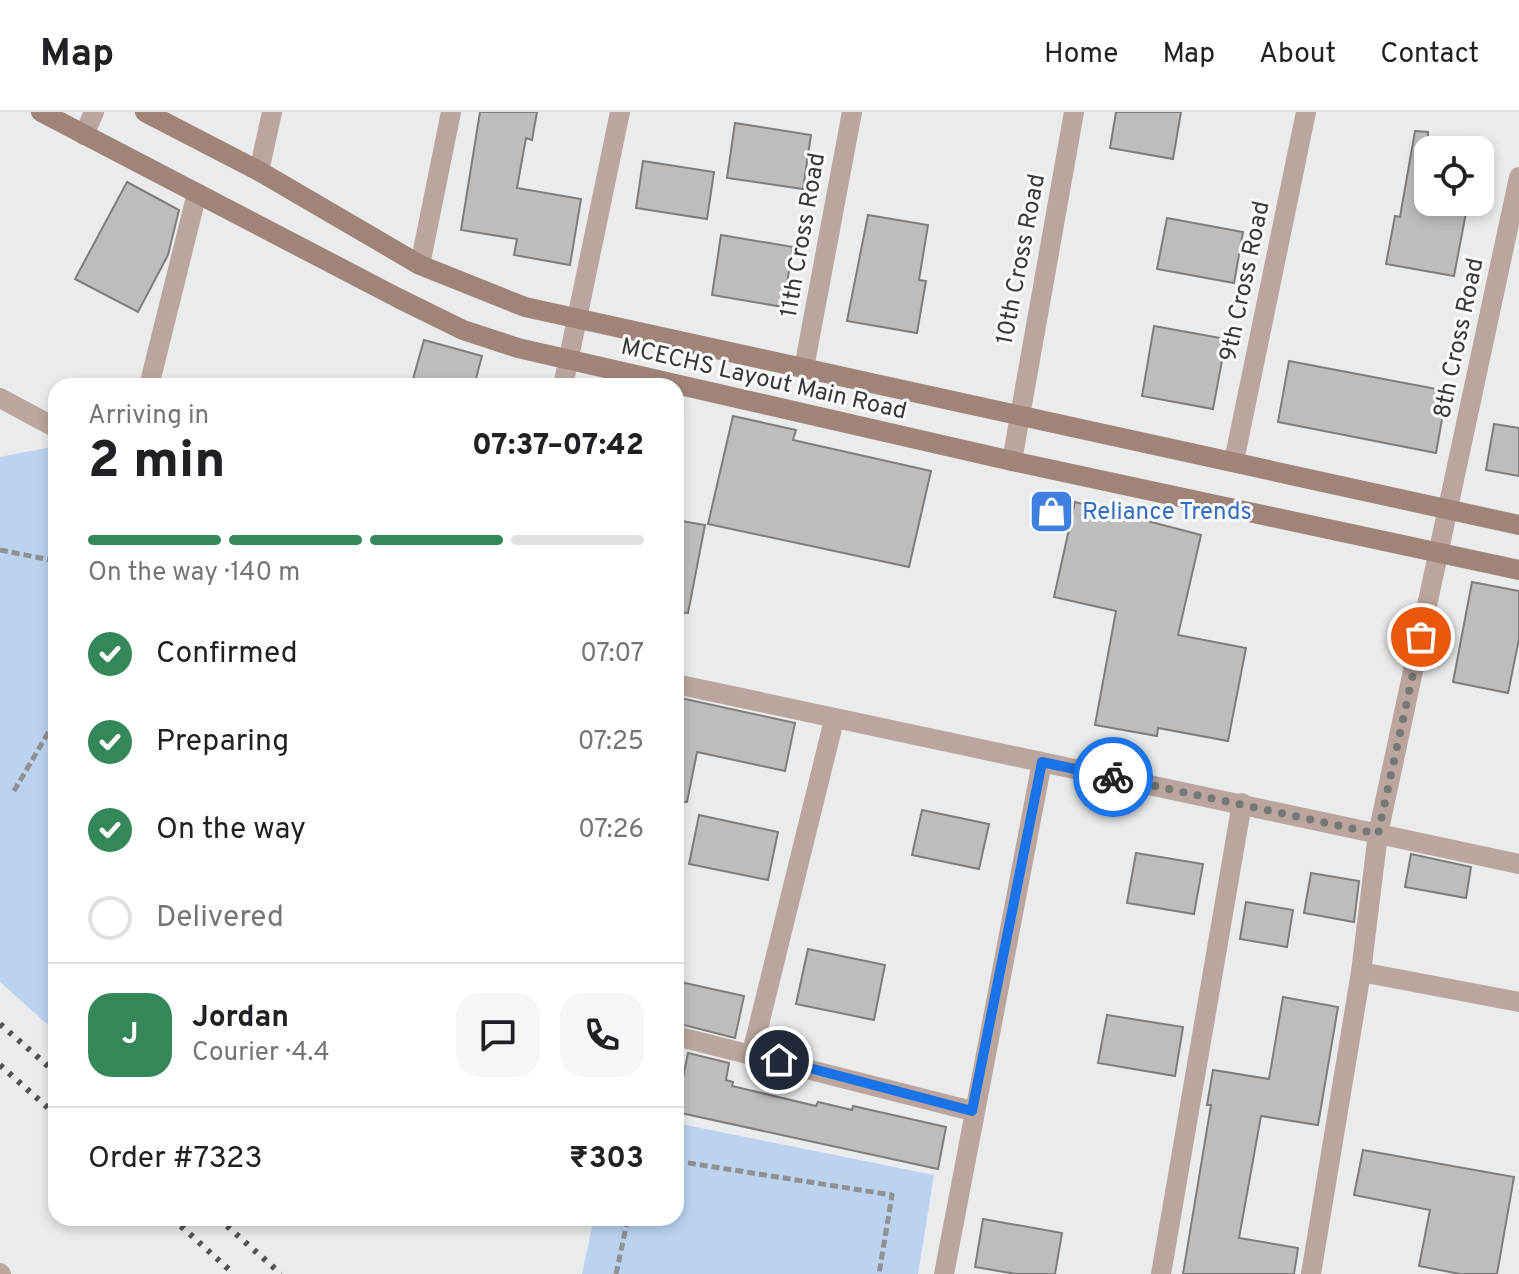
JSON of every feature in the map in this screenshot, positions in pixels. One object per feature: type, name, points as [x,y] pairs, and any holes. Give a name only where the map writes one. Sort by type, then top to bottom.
[{"type":"main road","name":"MCECHS Layout Main Road","points":[[41,112],[463,330],[518,348],[650,378]]},
{"type":"main road","name":"MCECHS Layout Main Road","points":[[145,112],[259,171],[420,265],[525,307],[1519,525]]},
{"type":"main road","name":"MCECHS Layout Main Road","points":[[684,386],[1012,461],[1519,570]]},
{"type":"street","points":[[84,135],[94,112]]},
{"type":"street","points":[[259,171],[272,112]]},
{"type":"street","points":[[420,265],[451,112]]},
{"type":"street","points":[[564,378],[620,112]]},
{"type":"street","name":"11th Cross Road","points":[[804,368],[852,112]]},
{"type":"street","name":"10th Cross Road","points":[[1012,461],[1074,112]]},
{"type":"street","name":"9th Cross Road","points":[[1234,461],[1306,112]]},
{"type":"street","name":"8th Cross Road","points":[[1311,1274],[1361,972],[1378,834],[1519,177]]},
{"type":"street","points":[[151,378],[197,193]]},
{"type":"street","points":[[0,398],[48,424]]},
{"type":"street","points":[[684,686],[1519,864]]},
{"type":"street","points":[[752,1053],[834,720]]},
{"type":"street","points":[[944,1274],[972,1111],[1042,762]]},
{"type":"street","points":[[1161,1274],[1242,803]]},
{"type":"street","points":[[1361,972],[1519,1002]]},
{"type":"street","points":[[684,1038],[972,1111]]},
{"type":"path","points":[[0,550],[48,559]]},
{"type":"path","points":[[14,791],[48,733]]},
{"type":"path","points":[[684,1162],[892,1195],[879,1274]]},
{"type":"path","points":[[616,1274],[626,1226]]},
{"type":"shaded area","points":[[48,448],[48,1025],[0,982],[0,457]]},
{"type":"shaded area","points":[[684,1125],[934,1175],[918,1274],[582,1274],[592,1226],[684,1226]]},
{"type":"building","points":[[480,112],[537,112],[532,140],[526,138],[517,188],[581,199],[570,265],[514,255],[517,239],[461,230]]},
{"type":"building","points":[[1116,112],[1181,112],[1173,159],[1110,148]]},
{"type":"building","points":[[735,123],[811,135],[803,189],[727,178]]},
{"type":"building","points":[[1415,131],[1428,132],[1428,136],[1414,136]]},
{"type":"building","points":[[1414,137],[1414,216],[1465,216],[1454,276],[1386,264],[1395,216],[1400,217]]},
{"type":"building","points":[[643,161],[714,172],[707,219],[636,208]]},
{"type":"building","points":[[127,182],[179,210],[168,255],[138,312],[75,279]]},
{"type":"building","points":[[868,215],[928,225],[919,280],[926,281],[917,333],[847,321]]},
{"type":"building","points":[[1167,218],[1243,232],[1234,283],[1157,269]]},
{"type":"building","points":[[721,235],[793,247],[783,307],[712,295]]},
{"type":"building","points":[[1154,326],[1226,339],[1213,409],[1142,396]]},
{"type":"building","points":[[424,340],[482,356],[476,378],[413,378]]},
{"type":"building","points":[[1289,361],[1447,391],[1436,453],[1278,422]]},
{"type":"building","points":[[733,416],[796,430],[793,440],[931,471],[909,567],[708,524]]},
{"type":"building","points":[[1494,424],[1519,428],[1519,476],[1486,470]]},
{"type":"building","points":[[1075,502],[1201,535],[1178,635],[1246,648],[1228,741],[1158,728],[1157,736],[1095,725],[1116,611],[1054,597]]},
{"type":"building","points":[[684,521],[705,525],[688,613],[684,613]]},
{"type":"building","points":[[1472,582],[1519,591],[1519,639],[1508,693],[1453,682]]},
{"type":"building","points":[[684,699],[795,723],[785,771],[697,752],[687,802],[684,802]]},
{"type":"building","points":[[922,810],[989,824],[979,869],[912,855]]},
{"type":"building","points":[[699,815],[778,832],[768,880],[689,864]]},
{"type":"building","points":[[1136,853],[1203,864],[1194,914],[1127,903]]},
{"type":"building","points":[[1411,854],[1471,867],[1466,898],[1405,887]]},
{"type":"building","points":[[1311,873],[1359,881],[1354,922],[1304,913]]},
{"type":"building","points":[[1246,902],[1293,910],[1287,947],[1240,939]]},
{"type":"building","points":[[808,949],[885,965],[874,1020],[796,1004]]},
{"type":"building","points":[[684,983],[744,996],[735,1038],[684,1025]]},
{"type":"building","points":[[1283,997],[1338,1007],[1318,1125],[1261,1116],[1239,1238],[1298,1248],[1294,1274],[1183,1274],[1211,1105],[1207,1105],[1213,1070],[1269,1079]]},
{"type":"building","points":[[1107,1015],[1183,1027],[1175,1076],[1098,1063]]},
{"type":"building","points":[[688,1053],[729,1063],[726,1080],[733,1082],[732,1086],[816,1106],[818,1102],[852,1110],[853,1106],[946,1127],[938,1169],[684,1114],[684,1073]]},
{"type":"building","points":[[1363,1150],[1514,1177],[1497,1274],[1460,1274],[1419,1266],[1430,1210],[1354,1195]]},
{"type":"building","points":[[983,1219],[1062,1233],[1055,1274],[1016,1274],[975,1267]]},
{"type":"railway","points":[[0,1024],[48,1066]]},
{"type":"railway","points":[[0,1065],[48,1108]]},
{"type":"railway","points":[[181,1226],[234,1274]]},
{"type":"railway","points":[[227,1226],[281,1274]]},
{"type":"way so far","points":[[1113,777],[1378,834],[1421,637]]},
{"type":"place","name":"Reliance Trends","points":[[1051,511]]},
{"type":"route","points":[[779,1060],[972,1111],[1042,762],[1113,777]]}]
